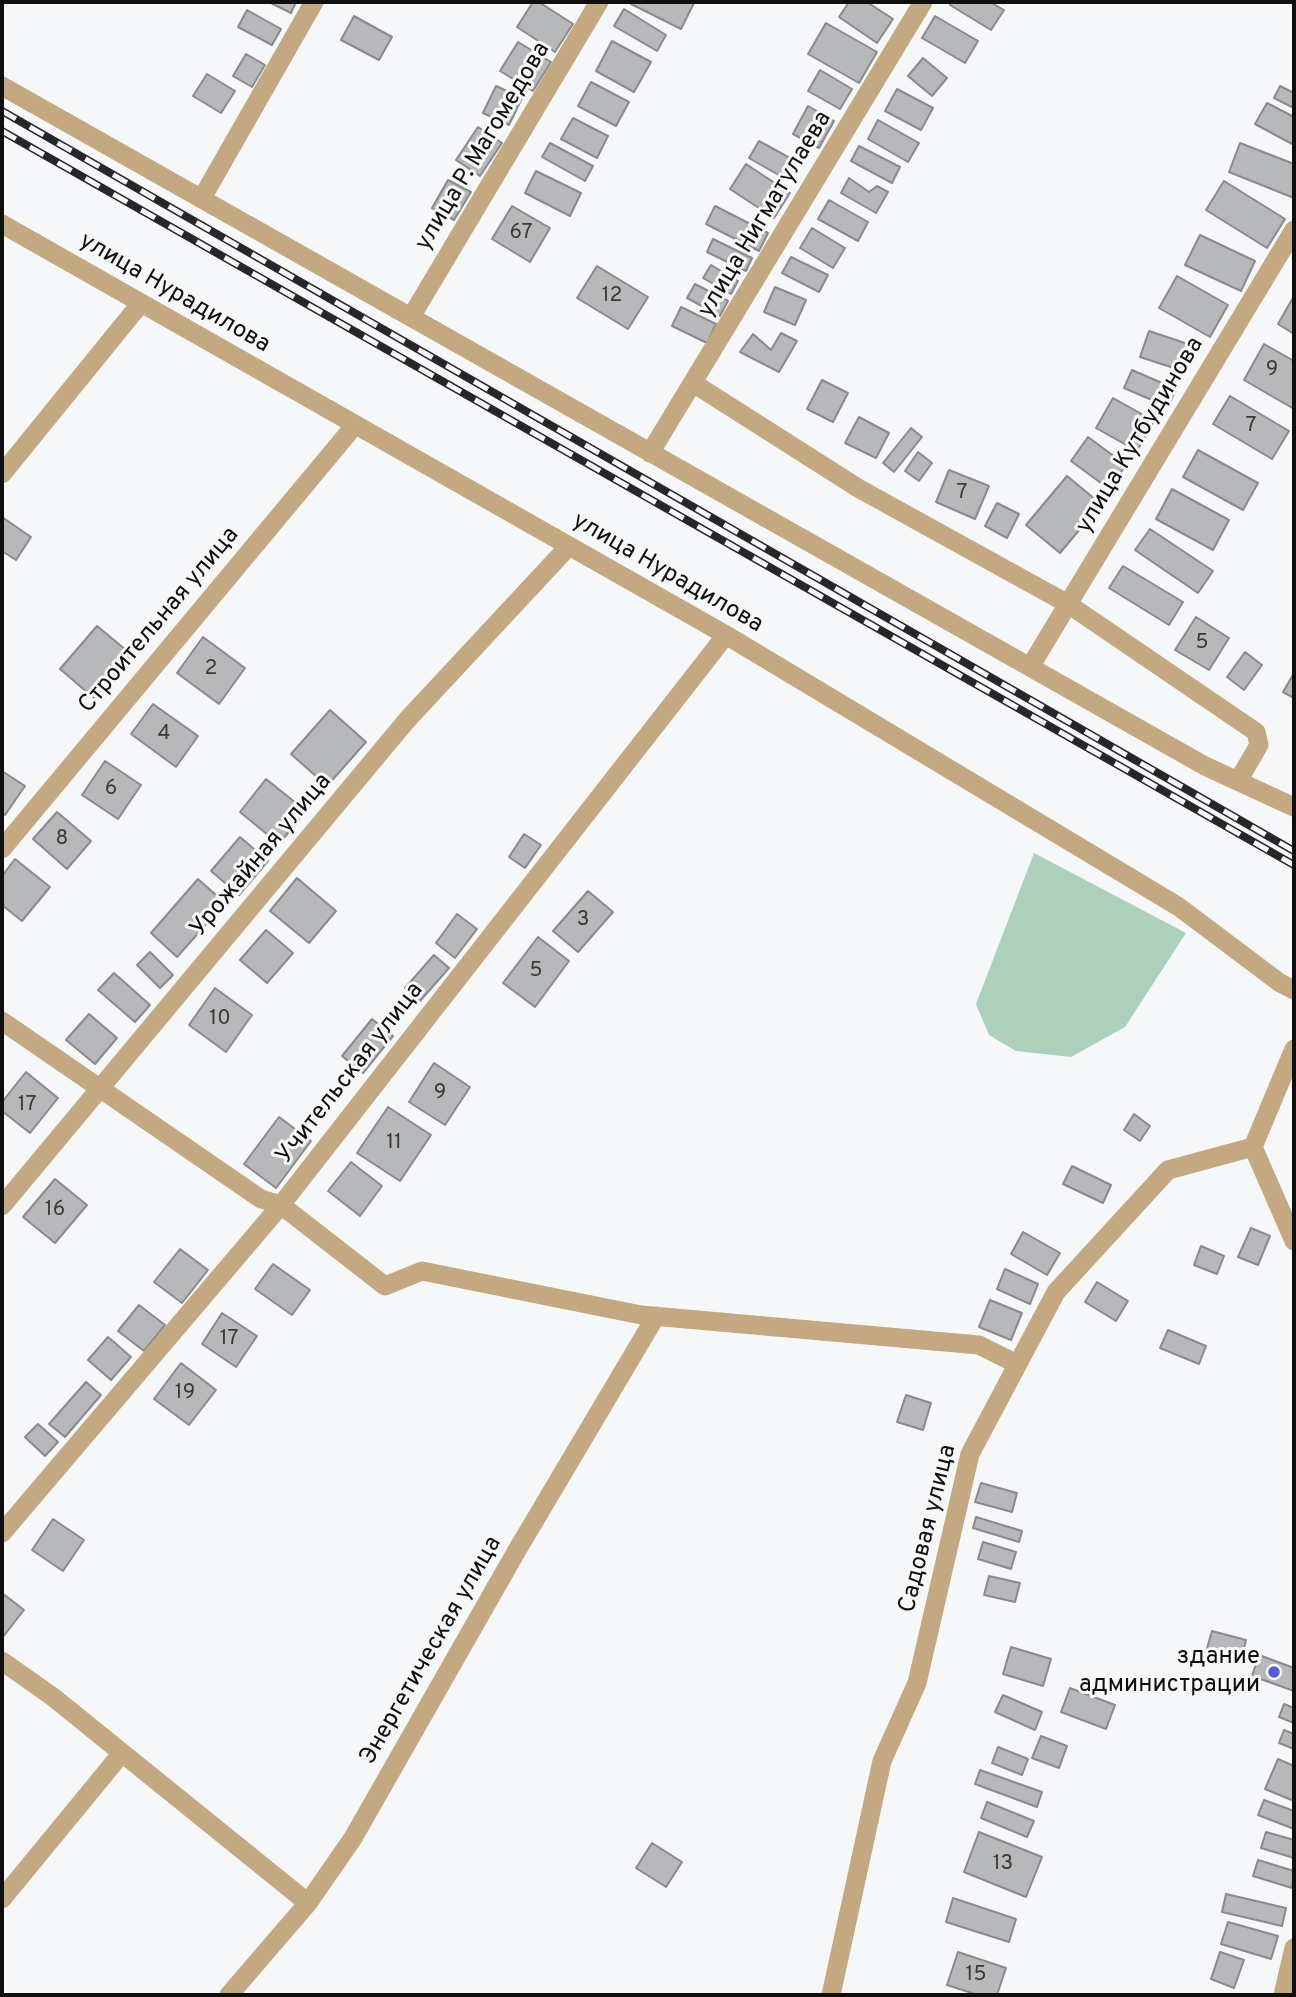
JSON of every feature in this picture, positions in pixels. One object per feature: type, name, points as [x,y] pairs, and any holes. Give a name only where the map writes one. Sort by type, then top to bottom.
[{"type":"street","points":[[202,198],[314,2]]},
{"type":"street","name":"улица Р. Магомедова","points":[[411,317],[599,2]]},
{"type":"street","name":"улица Нигматулаева","points":[[650,453],[923,2]]},
{"type":"street","points":[[2,86],[1205,766],[1294,807]]},
{"type":"street","name":"улица Нурадилова","points":[[2,224],[726,635],[1179,907],[1280,983],[1294,990]]},
{"type":"street","name":"улица Кутбудинова","points":[[1030,667],[1294,230]]},
{"type":"street","points":[[2,474],[141,303]]},
{"type":"street","points":[[692,383],[858,488],[1068,604],[1256,732],[1259,745],[1238,781]]},
{"type":"street","name":"Строительная улица","points":[[2,849],[355,425]]},
{"type":"street","name":"Урожайная улица","points":[[2,1206],[407,720],[569,546]]},
{"type":"street","name":"Учительская улица","points":[[2,1533],[281,1205],[726,635]]},
{"type":"street","points":[[2,1021],[261,1199],[281,1205],[384,1286],[422,1271],[656,1317],[979,1345],[1017,1364]]},
{"type":"street","points":[[1294,1049],[1253,1147],[1294,1241]]},
{"type":"street","name":"Садовая улица","points":[[831,1995],[882,1760],[917,1683],[970,1454],[1056,1292],[1168,1170],[1253,1147]]},
{"type":"street","name":"Энергетическая улица","points":[[229,1995],[308,1903],[353,1838],[516,1552],[656,1317]]},
{"type":"street","points":[[2,1661],[53,1697],[308,1903]]},
{"type":"street","points":[[2,1899],[122,1753]]},
{"type":"street","points":[[1283,1995],[1294,1948]]},
{"type":"green space","points":[[1034,853],[1186,933],[1125,1027],[1071,1057],[1016,1051],[989,1035],[976,1004]]},
{"type":"building","points":[[269,2],[296,2],[291,13]]},
{"type":"building","points":[[533,2],[539,2],[573,24],[555,52],[517,27]]},
{"type":"building","points":[[849,2],[867,2],[893,19],[877,43],[839,17]]},
{"type":"building","points":[[952,2],[990,2],[1004,10],[991,30],[950,5]]},
{"type":"building","points":[[694,3],[681,29],[631,4]]},
{"type":"building","points":[[624,9],[666,35],[657,51],[614,26]]},
{"type":"building","points":[[247,10],[281,29],[272,45],[238,27]]},
{"type":"building","points":[[354,16],[392,37],[379,60],[341,40]]},
{"type":"building","points":[[935,16],[978,41],[965,63],[922,38]]},
{"type":"building","points":[[826,23],[877,52],[859,83],[808,54]]},
{"type":"building","points":[[612,41],[651,62],[634,92],[596,71]]},
{"type":"building","points":[[518,42],[551,62],[533,91],[500,71]]},
{"type":"building","points":[[246,54],[265,65],[252,87],[233,76]]},
{"type":"building","points":[[923,58],[947,78],[932,96],[908,76]]},
{"type":"building","points":[[820,70],[852,89],[840,109],[808,91]]},
{"type":"building","points":[[207,74],[235,91],[221,113],[193,96]]},
{"type":"building","points":[[591,82],[629,102],[616,126],[578,106]]},
{"type":"building","points":[[496,86],[522,98],[509,125],[483,113]]},
{"type":"building","points":[[1280,86],[1294,93],[1294,108],[1274,98]]},
{"type":"building","points":[[897,89],[933,108],[921,130],[885,111]]},
{"type":"building","points":[[1267,103],[1294,117],[1294,145],[1255,124]]},
{"type":"building","points":[[808,106],[834,121],[819,148],[793,134]]},
{"type":"building","points":[[573,118],[608,136],[597,158],[561,139]]},
{"type":"building","points":[[878,120],[919,143],[908,162],[868,139]]},
{"type":"building","points":[[478,127],[502,143],[480,176],[456,160]]},
{"type":"building","points":[[759,141],[799,163],[789,181],[749,158]]},
{"type":"building","points":[[550,143],[593,166],[585,181],[542,157]]},
{"type":"building","points":[[1240,143],[1294,164],[1294,198],[1229,172]]},
{"type":"building","points":[[859,146],[900,167],[892,183],[851,161]]},
{"type":"building","points":[[746,164],[790,193],[774,218],[730,189]]},
{"type":"building","points":[[536,171],[581,193],[570,216],[525,193]]},
{"type":"building","points":[[849,178],[869,192],[877,186],[888,192],[876,213],[841,193]]},
{"type":"building","points":[[448,180],[471,192],[454,220],[432,208]]},
{"type":"building","points":[[1224,181],[1285,219],[1267,248],[1206,210]]},
{"type":"building","points":[[829,200],[868,222],[858,241],[818,219]]},
{"type":"building","points":[[512,206],[550,228],[530,262],[492,239]]},
{"type":"building","points":[[715,206],[768,233],[759,251],[706,224]]},
{"type":"building","points":[[812,228],[845,248],[833,268],[800,248]]},
{"type":"building","points":[[1200,235],[1255,261],[1241,291],[1185,265]]},
{"type":"building","points":[[713,239],[752,258],[746,271],[707,252]]},
{"type":"building","points":[[791,257],[828,275],[819,292],[782,273]]},
{"type":"building","points":[[711,265],[738,281],[731,294],[703,278]]},
{"type":"building","points":[[597,266],[648,297],[628,329],[577,298]]},
{"type":"building","points":[[1177,276],[1228,305],[1210,337],[1159,308]]},
{"type":"building","points":[[695,284],[728,301],[720,316],[687,298]]},
{"type":"building","points":[[775,287],[806,300],[795,325],[764,312]]},
{"type":"building","points":[[1294,296],[1294,334],[1278,324]]},
{"type":"building","points":[[681,307],[716,324],[707,343],[672,326]]},
{"type":"building","points":[[1149,331],[1188,344],[1180,370],[1140,357]]},
{"type":"building","points":[[781,333],[797,341],[779,372],[740,352],[753,334],[771,350]]},
{"type":"building","points":[[1264,344],[1294,361],[1294,409],[1244,380]]},
{"type":"building","points":[[1132,370],[1176,389],[1168,407],[1124,388]]},
{"type":"building","points":[[822,380],[848,393],[833,422],[807,409]]},
{"type":"building","points":[[1230,396],[1289,431],[1272,459],[1213,424]]},
{"type":"building","points":[[1113,398],[1154,421],[1137,451],[1096,428]]},
{"type":"building","points":[[859,417],[889,433],[876,458],[845,443]]},
{"type":"building","points":[[911,428],[922,437],[894,472],[883,463]]},
{"type":"building","points":[[1088,437],[1126,465],[1109,489],[1071,461]]},
{"type":"building","points":[[1198,450],[1258,483],[1243,510],[1183,477]]},
{"type":"building","points":[[918,452],[932,463],[919,481],[905,471]]},
{"type":"building","points":[[949,470],[989,486],[975,519],[936,502]]},
{"type":"building","points":[[1067,476],[1101,504],[1060,553],[1026,525]]},
{"type":"building","points":[[1172,489],[1229,520],[1213,550],[1156,519]]},
{"type":"building","points":[[997,503],[1019,514],[1007,538],[985,526]]},
{"type":"building","points":[[2,517],[31,537],[16,560],[2,551]]},
{"type":"building","points":[[1150,529],[1213,571],[1198,593],[1135,550]]},
{"type":"building","points":[[1123,566],[1183,602],[1169,625],[1109,588]]},
{"type":"building","points":[[1196,617],[1229,638],[1209,670],[1175,650]]},
{"type":"building","points":[[97,626],[132,655],[95,699],[60,669]]},
{"type":"building","points":[[203,637],[245,668],[219,704],[177,673]]},
{"type":"building","points":[[1245,652],[1262,665],[1244,690],[1227,677]]},
{"type":"building","points":[[1294,673],[1294,698],[1283,692]]},
{"type":"building","points":[[153,704],[198,736],[176,767],[131,734]]},
{"type":"building","points":[[330,710],[366,742],[327,786],[291,754]]},
{"type":"building","points":[[105,761],[141,785],[118,819],[82,795]]},
{"type":"building","points":[[2,771],[25,786],[5,815],[2,813]]},
{"type":"building","points":[[266,779],[306,811],[279,844],[240,812]]},
{"type":"building","points":[[57,812],[91,841],[67,869],[33,839]]},
{"type":"building","points":[[524,834],[541,845],[525,868],[509,857]]},
{"type":"building","points":[[240,837],[268,861],[239,895],[211,871]]},
{"type":"building","points":[[15,859],[50,887],[22,921],[2,905],[2,876]]},
{"type":"building","points":[[297,878],[336,911],[309,943],[270,911]]},
{"type":"building","points":[[198,879],[225,903],[177,957],[151,933]]},
{"type":"building","points":[[588,891],[613,912],[578,952],[553,931]]},
{"type":"building","points":[[457,914],[477,929],[455,958],[436,943]]},
{"type":"building","points":[[266,930],[293,953],[267,983],[240,960]]},
{"type":"building","points":[[538,937],[569,961],[535,1007],[503,983]]},
{"type":"building","points":[[150,952],[173,975],[160,988],[137,965]]},
{"type":"building","points":[[434,955],[449,968],[420,1001],[405,988]]},
{"type":"building","points":[[114,973],[150,1005],[135,1022],[98,990]]},
{"type":"building","points":[[215,988],[252,1015],[226,1052],[189,1025]]},
{"type":"building","points":[[89,1014],[117,1038],[95,1064],[66,1040]]},
{"type":"building","points":[[372,1019],[393,1036],[363,1073],[342,1056]]},
{"type":"building","points":[[434,1063],[470,1087],[445,1125],[409,1102]]},
{"type":"building","points":[[26,1072],[58,1098],[30,1133],[2,1111],[2,1102]]},
{"type":"building","points":[[388,1107],[431,1135],[400,1181],[357,1153]]},
{"type":"building","points":[[1134,1114],[1150,1126],[1140,1141],[1124,1130]]},
{"type":"building","points":[[279,1117],[311,1141],[276,1188],[244,1164]]},
{"type":"building","points":[[351,1162],[382,1186],[360,1216],[328,1191]]},
{"type":"building","points":[[1072,1166],[1111,1185],[1103,1203],[1063,1184]]},
{"type":"building","points":[[55,1179],[87,1205],[55,1243],[23,1217]]},
{"type":"building","points":[[1251,1228],[1270,1236],[1258,1265],[1238,1257]]},
{"type":"building","points":[[1023,1232],[1060,1253],[1047,1275],[1011,1254]]},
{"type":"building","points":[[1201,1246],[1224,1256],[1217,1274],[1194,1265]]},
{"type":"building","points":[[180,1249],[208,1270],[182,1303],[154,1282]]},
{"type":"building","points":[[273,1264],[310,1290],[292,1315],[255,1289]]},
{"type":"building","points":[[1005,1269],[1038,1284],[1030,1304],[997,1289]]},
{"type":"building","points":[[1097,1282],[1128,1301],[1116,1321],[1085,1302]]},
{"type":"building","points":[[990,1300],[1022,1313],[1011,1340],[979,1327]]},
{"type":"building","points":[[139,1305],[165,1325],[144,1351],[118,1331]]},
{"type":"building","points":[[222,1313],[257,1336],[236,1367],[202,1344]]},
{"type":"building","points":[[1168,1330],[1206,1346],[1199,1364],[1160,1348]]},
{"type":"building","points":[[108,1337],[131,1357],[111,1380],[88,1360]]},
{"type":"building","points":[[181,1363],[216,1390],[189,1425],[154,1399]]},
{"type":"building","points":[[86,1382],[101,1395],[65,1437],[49,1424]]},
{"type":"building","points":[[906,1395],[931,1403],[923,1430],[897,1422]]},
{"type":"building","points":[[38,1424],[58,1442],[45,1456],[25,1437]]},
{"type":"building","points":[[981,1483],[1017,1493],[1012,1512],[975,1502]]},
{"type":"building","points":[[976,1517],[1022,1531],[1019,1542],[973,1528]]},
{"type":"building","points":[[53,1519],[84,1540],[63,1571],[32,1550]]},
{"type":"building","points":[[983,1542],[1016,1552],[1011,1569],[978,1559]]},
{"type":"building","points":[[989,1576],[1020,1583],[1015,1602],[984,1595]]},
{"type":"building","points":[[2,1593],[24,1610],[2,1638]]},
{"type":"building","points":[[1212,1631],[1246,1640],[1241,1661],[1206,1652]]},
{"type":"building","points":[[1011,1647],[1051,1659],[1043,1686],[1003,1674]]},
{"type":"building","name":"здание администрации","points":[[1259,1655],[1294,1668],[1294,1691],[1252,1676]]},
{"type":"building","points":[[1070,1688],[1115,1705],[1106,1729],[1061,1712]]},
{"type":"building","points":[[1003,1695],[1042,1712],[1035,1730],[995,1712]]},
{"type":"building","points":[[1284,1704],[1294,1708],[1294,1723],[1279,1717]]},
{"type":"building","points":[[1284,1730],[1294,1734],[1294,1749],[1279,1743]]},
{"type":"building","points":[[1041,1736],[1067,1746],[1059,1768],[1032,1758]]},
{"type":"building","points":[[998,1747],[1028,1759],[1022,1775],[992,1763]]},
{"type":"building","points":[[1278,1759],[1294,1766],[1294,1801],[1265,1789]]},
{"type":"building","points":[[980,1770],[1042,1792],[1037,1807],[975,1784]]},
{"type":"building","points":[[1264,1800],[1294,1811],[1294,1829],[1258,1815]]},
{"type":"building","points":[[987,1802],[1034,1821],[1027,1837],[981,1818]]},
{"type":"building","points":[[979,1832],[1042,1857],[1026,1897],[964,1872]]},
{"type":"building","points":[[1266,1832],[1294,1840],[1294,1858],[1261,1848]]},
{"type":"building","points":[[652,1843],[682,1862],[666,1887],[636,1868]]},
{"type":"building","points":[[1258,1860],[1294,1871],[1292,1888],[1253,1876]]},
{"type":"building","points":[[1226,1894],[1286,1908],[1282,1926],[1222,1912]]},
{"type":"building","points":[[953,1898],[1016,1919],[1009,1942],[946,1922]]},
{"type":"building","points":[[1228,1922],[1278,1936],[1271,1959],[1221,1944]]},
{"type":"building","points":[[958,1952],[1006,1968],[997,1995],[978,1995],[947,1985]]},
{"type":"building","points":[[1220,1952],[1244,1960],[1234,1988],[1211,1979]]},
{"type":"railway","points":[[2,111],[1294,851]]},
{"type":"railway","points":[[2,131],[1294,865]]},
{"type":"place","name":"здание администрации","points":[[1274,1672]]}]
